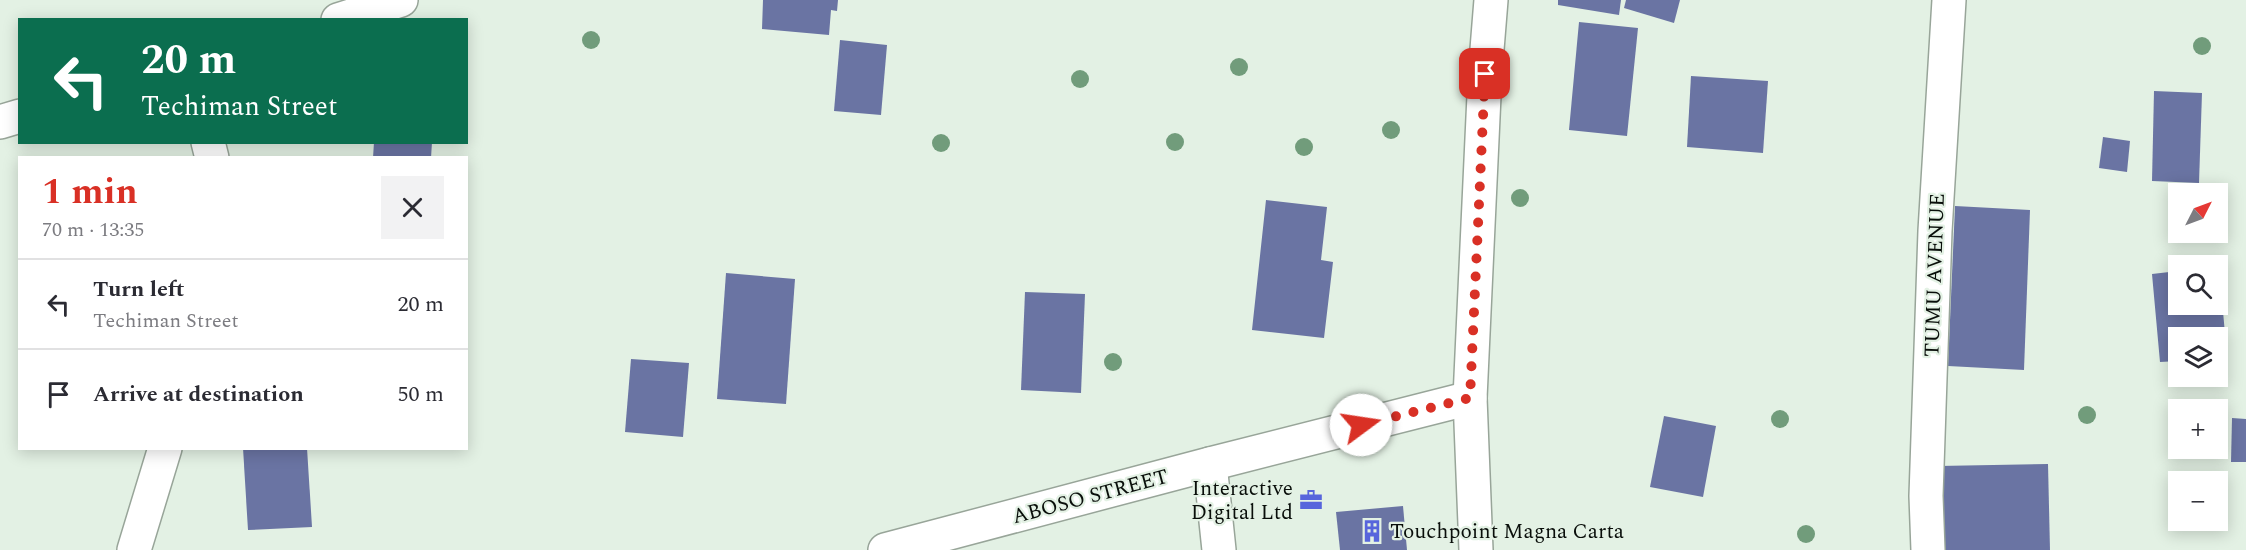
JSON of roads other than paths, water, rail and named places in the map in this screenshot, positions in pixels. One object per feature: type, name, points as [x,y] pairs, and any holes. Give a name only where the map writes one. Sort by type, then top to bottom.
[{"type":"street","points":[[344,18],[401,0]]},
{"type":"street","points":[[1476,550],[1470,398],[1485,74],[1491,0]]},
{"type":"street","name":"TUMU AVENUE","points":[[1928,550],[1926,496],[1935,231],[1949,0]]},
{"type":"street","points":[[0,122],[18,117]]},
{"type":"street","name":"ABOSO STREET","points":[[885,550],[1470,398]]},
{"type":"street","points":[[134,550],[164,450]]},
{"type":"street","points":[[1210,464],[1219,550]]},
{"type":"place","name":"Interactive Digital Ltd","points":[[1311,500]]},
{"type":"place","name":"Touchpoint Magna Carta","points":[[1372,531]]}]
